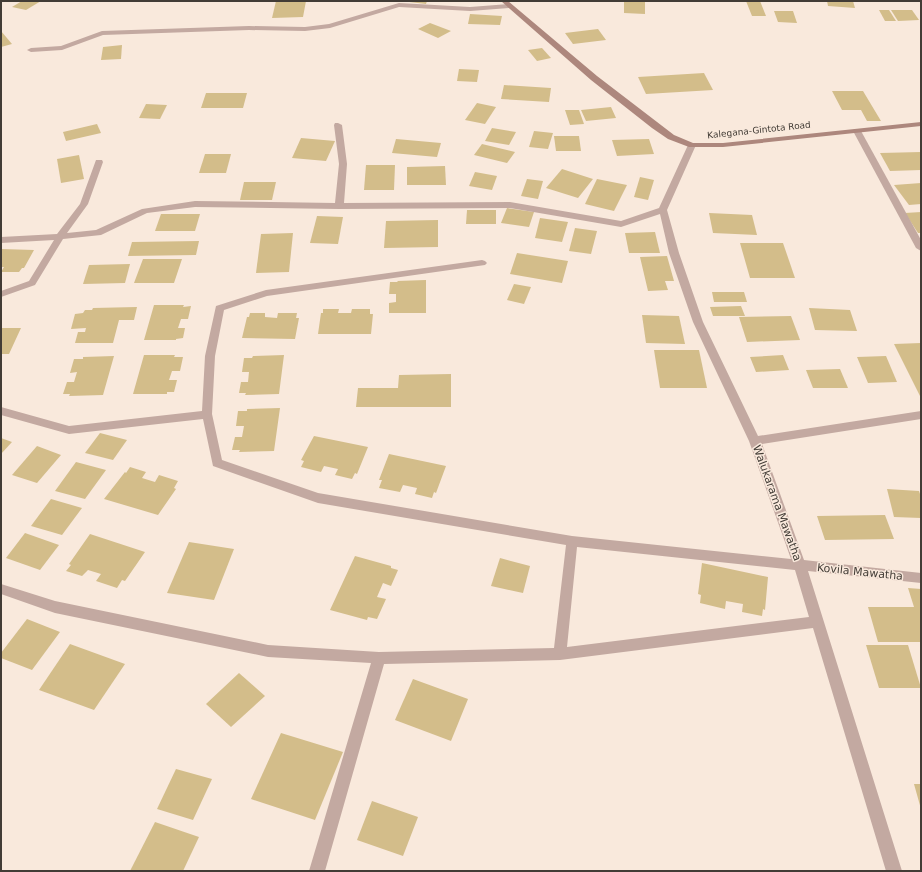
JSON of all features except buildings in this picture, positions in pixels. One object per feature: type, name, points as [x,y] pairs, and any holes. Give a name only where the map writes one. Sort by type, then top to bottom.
[{"type":"main road","name":"Kalegana-Gintota Road","points":[[507,3],[594,78],[655,126],[671,137],[692,145],[708,146],[921,124]]},
{"type":"street","points":[[31,50],[62,48],[102,33],[249,28],[305,29],[330,26],[400,5],[470,9],[507,3]]},
{"type":"street","points":[[338,125],[343,164],[339,206]]},
{"type":"street","points":[[857,131],[921,248]]},
{"type":"street","points":[[1,240],[60,237],[98,233],[145,211],[195,204],[339,206],[510,205],[621,224],[663,210],[692,145]]},
{"type":"street","points":[[1,294],[32,283],[60,237],[84,204],[99,162]]},
{"type":"street","name":"Walukarama Mawatha","points":[[663,210],[674,253],[698,322],[755,441],[800,566],[894,871]]},
{"type":"street","points":[[1,411],[69,430],[207,414],[210,356],[219,308],[266,293],[482,263]]},
{"type":"street","name":"Kovila Mawatha","points":[[207,414],[217,463],[318,498],[572,541],[921,578]]},
{"type":"street","points":[[755,441],[921,415]]},
{"type":"street","points":[[560,654],[572,541]]},
{"type":"street","points":[[1,589],[55,607],[268,651],[379,658],[560,654],[818,622]]},
{"type":"street","points":[[317,871],[379,658]]}]
